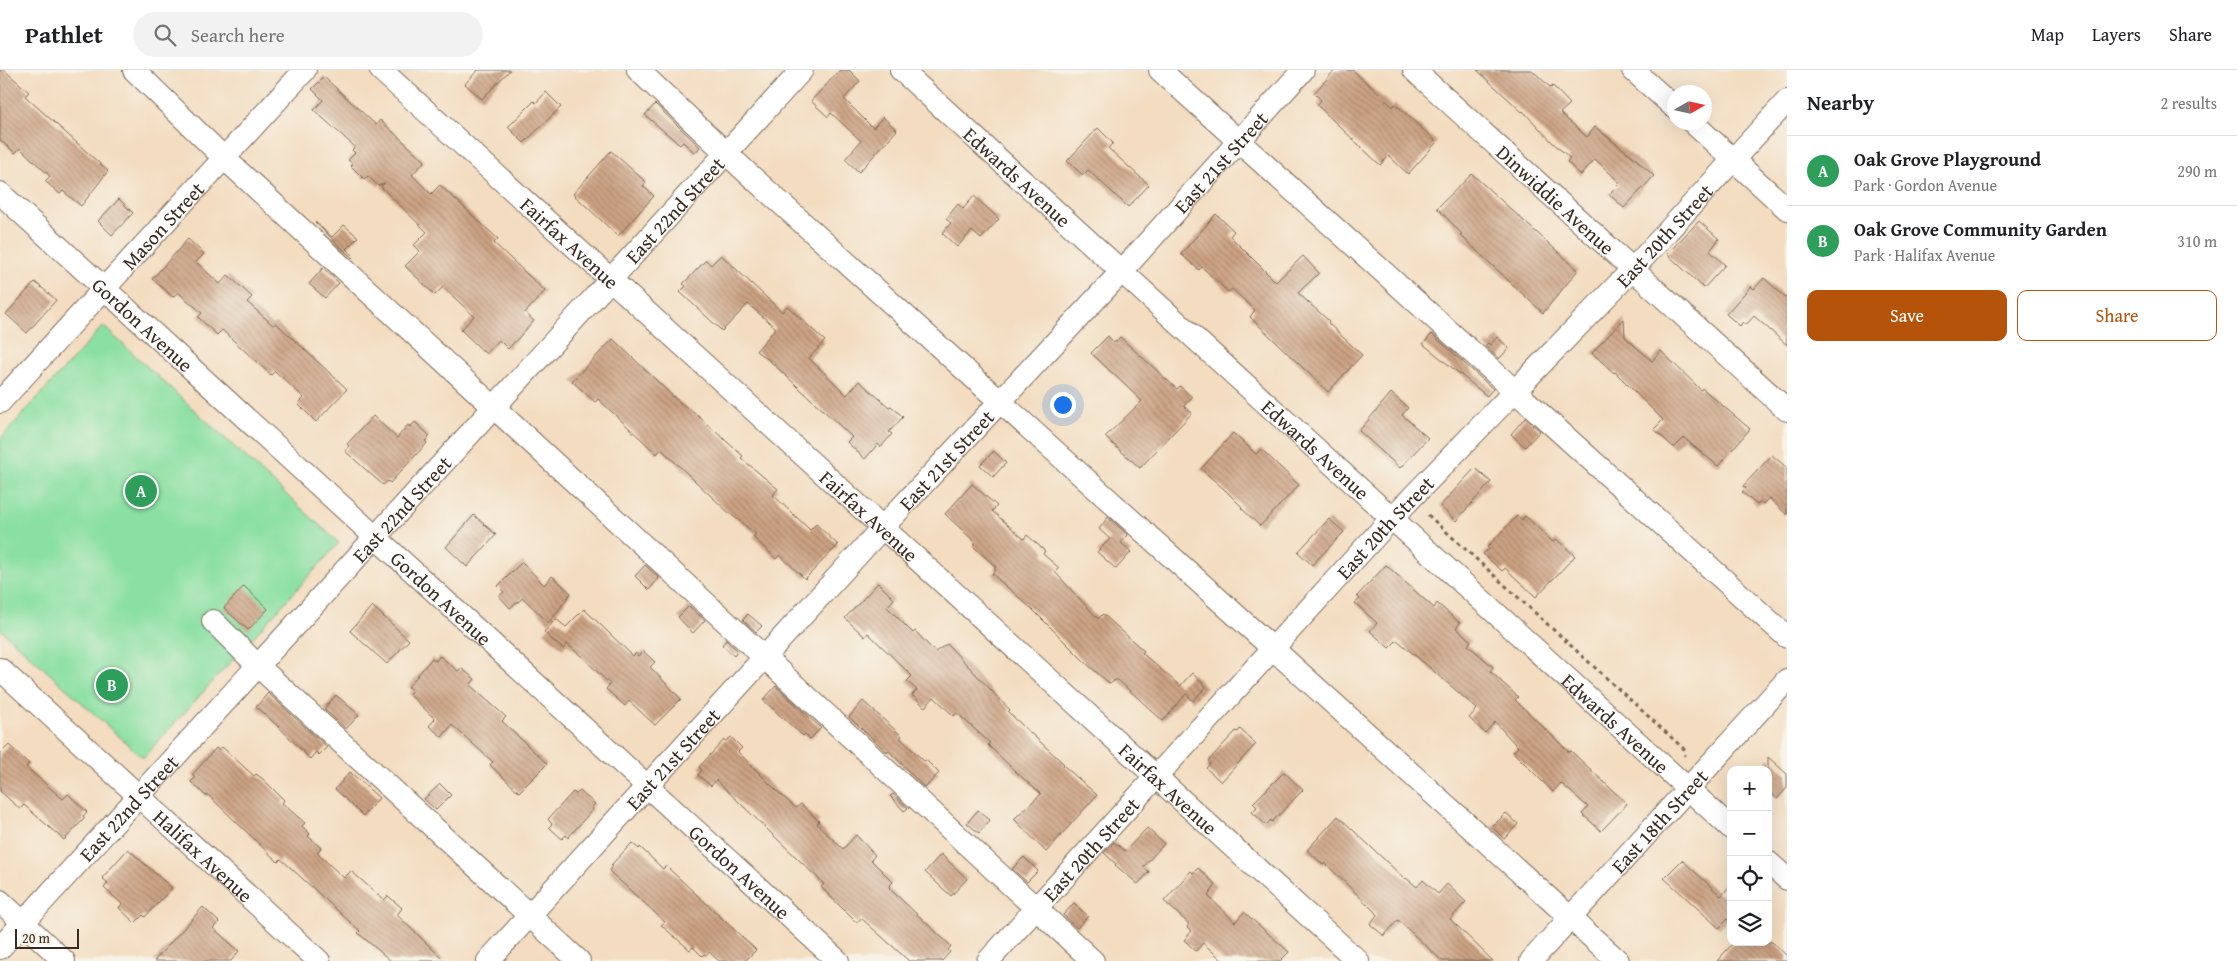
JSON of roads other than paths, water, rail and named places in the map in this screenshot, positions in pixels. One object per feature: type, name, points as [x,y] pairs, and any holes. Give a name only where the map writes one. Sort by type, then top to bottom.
[{"type":"street","points":[[134,70],[224,158],[1093,961]]},
{"type":"street","name":"Mason Street","points":[[0,402],[305,70]]},
{"type":"street","name":"Fairfax Avenue","points":[[381,70],[1358,961]]},
{"type":"street","points":[[638,70],[1272,649],[1618,961]]},
{"type":"street","name":"East 22nd Street","points":[[0,948],[802,70]]},
{"type":"street","name":"Edwards Avenue","points":[[902,70],[1727,824]]},
{"type":"street","points":[[1160,70],[1514,392],[1787,636]]},
{"type":"street","name":"East 21st Street","points":[[488,961],[882,528],[1122,271],[1303,70]]},
{"type":"street","name":"Dinwiddie Avenue","points":[[1414,70],[1787,410]]},
{"type":"street","points":[[1633,70],[1667,101]]},
{"type":"street","name":"East 20th Street","points":[[988,961],[1391,519],[1632,269],[1787,100]]},
{"type":"street","points":[[1701,130],[1787,209]]},
{"type":"street","name":"Gordon Avenue","points":[[0,193],[838,961]]},
{"type":"street","points":[[213,621],[258,666],[579,961]]},
{"type":"street","name":"Halifax Avenue","points":[[0,669],[320,961]]},
{"type":"street","name":"East 18th Street","points":[[1531,961],[1787,680]]},
{"type":"street","points":[[1772,866],[1787,879]]},
{"type":"street","points":[[0,902],[24,922],[64,961]]},
{"type":"place","name":"Oak Grove Playground","points":[[141,491]]},
{"type":"place","name":"Oak Grove Community Garden","points":[[112,685]]}]
